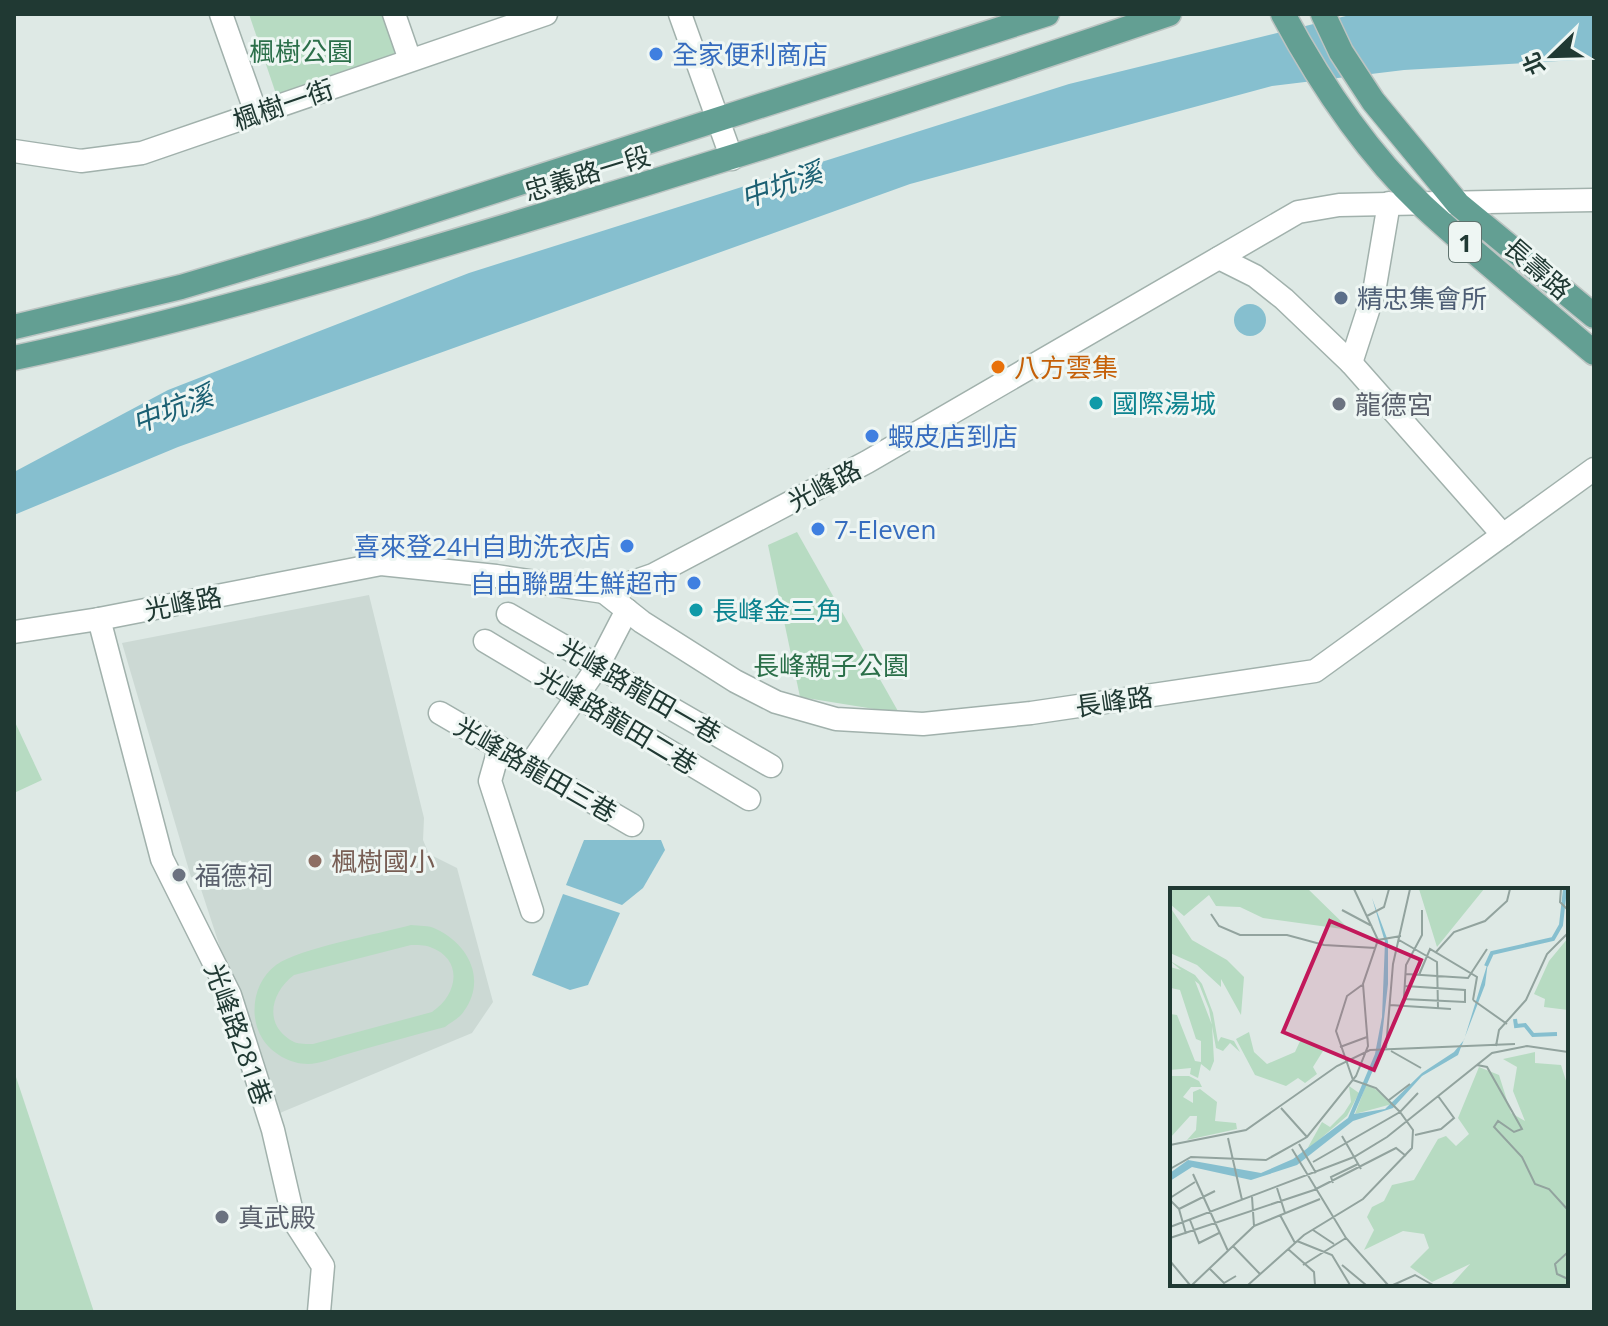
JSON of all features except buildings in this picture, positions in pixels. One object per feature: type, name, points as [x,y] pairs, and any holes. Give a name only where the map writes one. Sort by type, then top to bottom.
[{"type":"main road","name":"忠義路一段","points":[[14,327],[181,287],[373,230],[1047,14]]},
{"type":"main road","name":"忠義路一段","points":[[14,358],[201,316],[732,159],[1169,14]]},
{"type":"main road","name":"長壽路","points":[[1323,14],[1341,52],[1373,101],[1458,204],[1594,316]]},
{"type":"main road","name":"長壽路","points":[[1283,15],[1323,85],[1421,204],[1594,353]]},
{"type":"street","points":[[221,14],[256,113]]},
{"type":"street","points":[[394,14],[410,60]]},
{"type":"street","name":"楓樹一街","points":[[14,151],[81,161],[142,153],[546,14]]},
{"type":"street","points":[[680,14],[732,159]]},
{"type":"street","name":"光峰路","points":[[14,632],[99,619],[381,564],[496,576],[604,592],[653,575],[867,462],[1298,212],[1339,205],[1594,200]]},
{"type":"street","points":[[1351,363],[1374,292],[1389,203]]},
{"type":"street","points":[[1219,258],[1255,276],[1284,299],[1351,363],[1503,535]]},
{"type":"street","name":"長峰路","points":[[604,592],[735,681],[776,702],[836,719],[923,724],[1031,713],[1315,671],[1594,469]]},
{"type":"street","points":[[529,766],[598,666],[627,610]]},
{"type":"street","name":"光峰路龍田一巷","points":[[508,614],[771,766]]},
{"type":"street","name":"光峰路281巷","points":[[99,619],[162,859],[230,995],[273,1130],[294,1221],[323,1266],[319,1312]]},
{"type":"street","name":"光峰路龍田二巷","points":[[485,641],[749,799]]},
{"type":"street","name":"光峰路龍田三巷","points":[[440,713],[632,825]]},
{"type":"street","points":[[499,749],[490,781],[532,911]]},
{"type":"shaded area","name":"楓樹國小","points":[[369,595],[424,818],[423,840],[429,854],[457,868],[493,1002],[472,1033],[275,1115],[198,880],[191,877],[122,643]]},
{"type":"green space","name":"楓樹公園","points":[[249,14],[386,14],[401,55],[277,97]]},
{"type":"green space","name":"長峰親子公園","points":[[797,532],[899,713],[800,697],[768,545]]},
{"type":"green space","points":[[14,720],[42,780],[14,793]]},
{"type":"green space","points":[[411,925],[427,926],[447,936],[465,953],[471,964],[474,987],[471,999],[460,1016],[445,1027],[312,1064],[288,1060],[276,1053],[262,1038],[254,1009],[258,989],[276,965],[321,947]],"holes":[[[413,945],[428,946],[441,953],[452,968],[452,987],[441,1005],[432,1012],[313,1044],[294,1042],[278,1027],[274,1019],[275,1000],[294,975]]]},
{"type":"green space","points":[[14,1071],[94,1312],[14,1312]]},
{"type":"water","name":"中坑溪","points":[[1354,14],[1594,14],[1594,59],[1404,70],[1272,86],[910,184],[178,447],[14,515],[14,472],[168,390],[469,273],[1069,84]]},
{"type":"water","points":[[1250,304],[1261,309],[1266,320],[1261,331],[1250,336],[1239,331],[1234,320],[1239,309]]},
{"type":"water","points":[[584,840],[661,840],[665,850],[643,888],[622,905],[566,885]]},
{"type":"water","points":[[563,894],[620,913],[588,985],[570,990],[532,975]]},
{"type":"place","name":"全家便利商店","points":[[656,54]]},
{"type":"place","name":"精忠集會所","points":[[1341,298]]},
{"type":"place","name":"八方雲集","points":[[998,367]]},
{"type":"place","name":"國際湯城","points":[[1096,403]]},
{"type":"place","name":"龍德宮","points":[[1339,404]]},
{"type":"place","name":"蝦皮店到店","points":[[872,436]]},
{"type":"place","name":"7-Eleven","points":[[818,529]]},
{"type":"place","name":"喜來登24H自助洗衣店","points":[[627,546]]},
{"type":"place","name":"自由聯盟生鮮超市","points":[[694,583]]},
{"type":"place","name":"長峰金三角","points":[[696,610]]},
{"type":"place","name":"楓樹國小","points":[[315,861]]},
{"type":"place","name":"福德祠","points":[[179,875]]},
{"type":"place","name":"真武殿","points":[[222,1217]]}]
